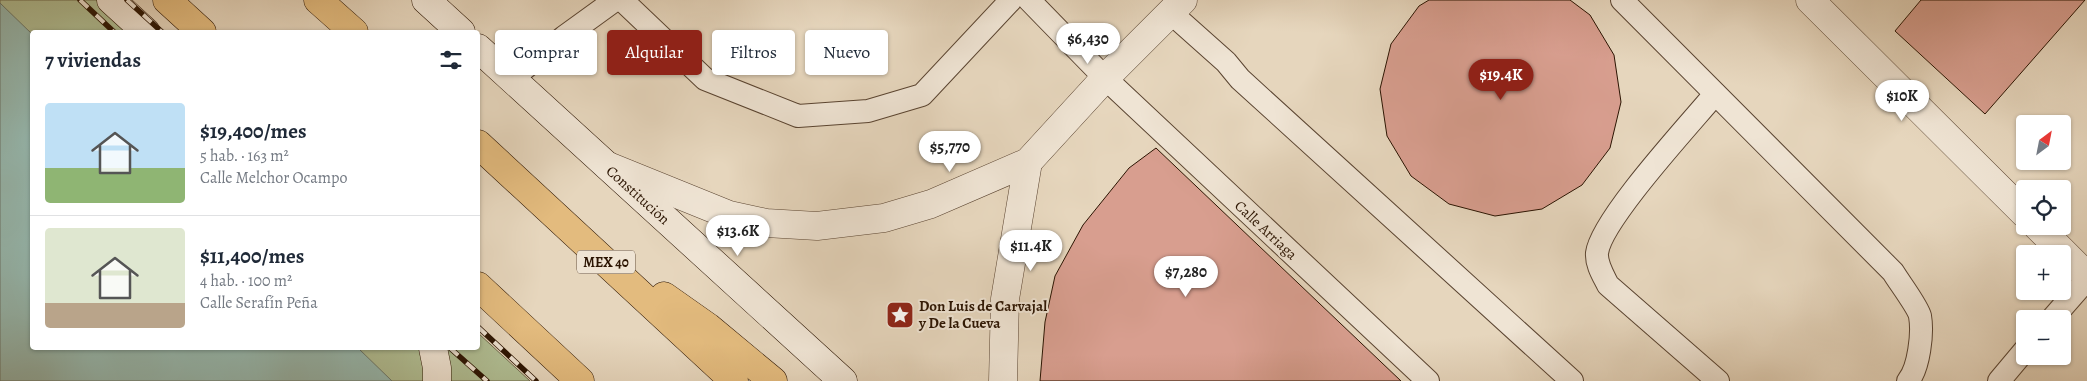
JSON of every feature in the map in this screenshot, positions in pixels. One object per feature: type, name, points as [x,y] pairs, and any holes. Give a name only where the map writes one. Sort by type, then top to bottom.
[{"type":"highway","points":[[167,0],[200,30]]},
{"type":"highway","points":[[318,0],[352,30]]},
{"type":"highway","name":"MEX 40","points":[[480,146],[734,381]]},
{"type":"highway","points":[[578,235],[708,327],[773,381]]},
{"type":"highway","points":[[480,288],[580,381]]},
{"type":"street","points":[[111,0],[144,30]]},
{"type":"street","points":[[426,0],[459,30]]},
{"type":"street","points":[[1810,0],[2016,205]]},
{"type":"street","points":[[604,165],[729,215],[766,223],[817,226],[884,218],[931,204],[1028,162],[1105,78],[1177,6]]},
{"type":"street","name":"Constitución","points":[[480,50],[843,381]]},
{"type":"street","points":[[1003,381],[1005,299],[1028,162]]},
{"type":"street","points":[[2046,235],[2087,277]]},
{"type":"street","points":[[433,350],[437,381]]},
{"type":"lane","points":[[622,0],[705,80],[798,116],[868,111],[922,95],[1011,0]]},
{"type":"lane","name":"Calle Arriaga","points":[[1029,0],[1105,78],[1428,381]]},
{"type":"lane","points":[[1622,0],[1893,272],[1920,315],[1920,345],[1912,375],[1908,381]]},
{"type":"lane","points":[[510,78],[564,36],[598,4]]},
{"type":"lane","points":[[1177,6],[1240,79],[1572,381]]},
{"type":"lane","points":[[1715,94],[1649,172],[1606,230],[1598,253],[1599,267],[1608,285],[1718,381]]},
{"type":"lane","points":[[2060,310],[2087,277]]},
{"type":"lane","points":[[1999,381],[2016,361]]},
{"type":"green space","points":[[0,0],[116,0],[149,30],[30,30],[30,350],[480,350],[480,335],[530,381],[0,381]]},
{"type":"water","points":[[0,3],[30,32],[30,350],[360,350],[392,381],[0,381]]},
{"type":"building","points":[[1429,0],[1570,0],[1590,15],[1614,55],[1621,102],[1610,148],[1582,185],[1542,209],[1495,216],[1449,204],[1411,176],[1387,136],[1380,89],[1391,44],[1419,6]]},
{"type":"building","points":[[1921,0],[2085,0],[1985,114],[1895,31]]},
{"type":"building","points":[[1156,148],[1401,381],[1040,381],[1045,322],[1055,276],[1083,225],[1129,168]]},
{"type":"railway","points":[[80,0],[112,30]]},
{"type":"railway","points":[[127,0],[160,30]]},
{"type":"railway","points":[[480,329],[536,381]]},
{"type":"railway","points":[[452,350],[487,381]]},
{"type":"place","name":"Don Luis de Carvajal y De la Cueva","points":[[900,315]]}]
